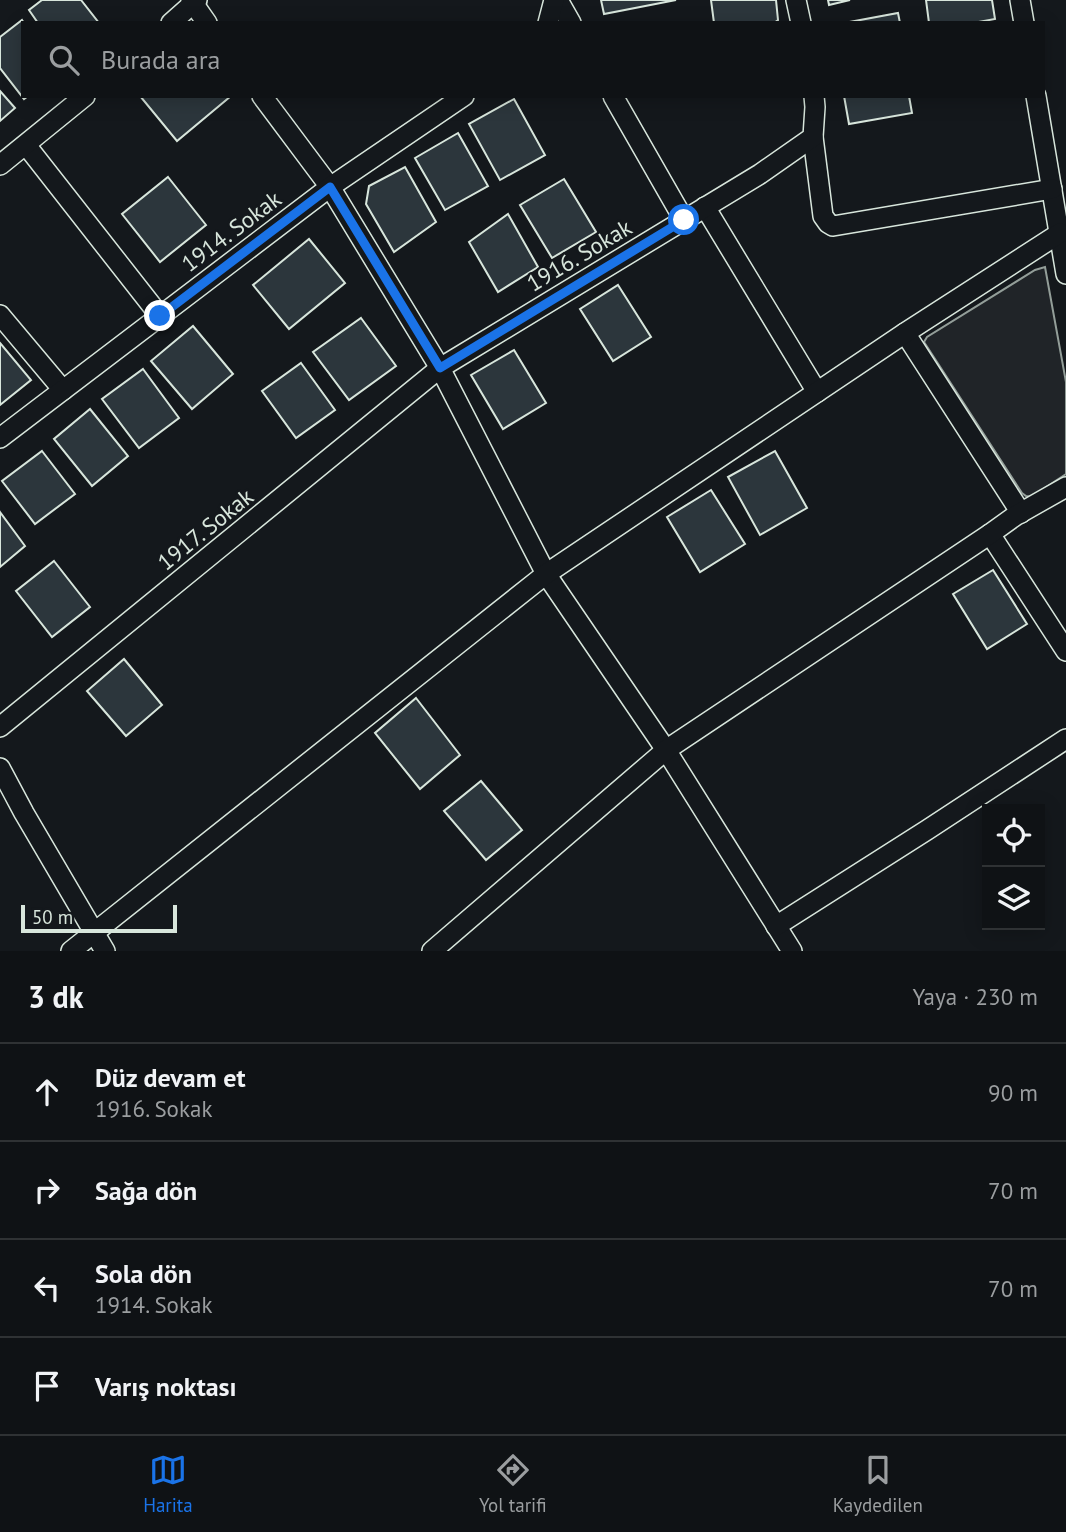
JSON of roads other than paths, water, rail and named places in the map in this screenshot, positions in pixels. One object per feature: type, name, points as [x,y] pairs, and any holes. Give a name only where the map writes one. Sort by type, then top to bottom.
[{"type":"street","points":[[549,21],[556,0]]},
{"type":"street","points":[[556,0],[570,21]]},
{"type":"street","points":[[796,0],[801,21]]},
{"type":"street","points":[[1020,0],[1024,21]]},
{"type":"street","points":[[173,21],[194,1],[206,21]]},
{"type":"street","points":[[0,164],[83,98]]},
{"type":"street","points":[[263,98],[330,187],[440,368],[546,574],[666,750],[792,951]]},
{"type":"street","name":"1914. Sokak","points":[[0,438],[330,187],[461,98]]},
{"type":"street","points":[[614,98],[684,220]]},
{"type":"street","points":[[814,98],[813,137],[823,216],[833,226],[1052,189]]},
{"type":"street","points":[[1036,98],[1066,274]]},
{"type":"street","name":"1916. Sokak","points":[[440,368],[760,174],[813,137]]},
{"type":"street","points":[[26,145],[160,316]]},
{"type":"street","points":[[705,207],[817,392]]},
{"type":"street","points":[[71,951],[546,574],[905,333],[1060,233]]},
{"type":"street","points":[[0,315],[63,390]]},
{"type":"street","points":[[905,333],[1021,513]]},
{"type":"street","name":"1917. Sokak","points":[[0,727],[440,368]]},
{"type":"street","points":[[432,951],[666,750],[1021,513],[1066,487]]},
{"type":"street","points":[[990,534],[1066,651]]},
{"type":"street","points":[[776,926],[1066,739]]},
{"type":"street","points":[[0,768],[105,951]]}]
